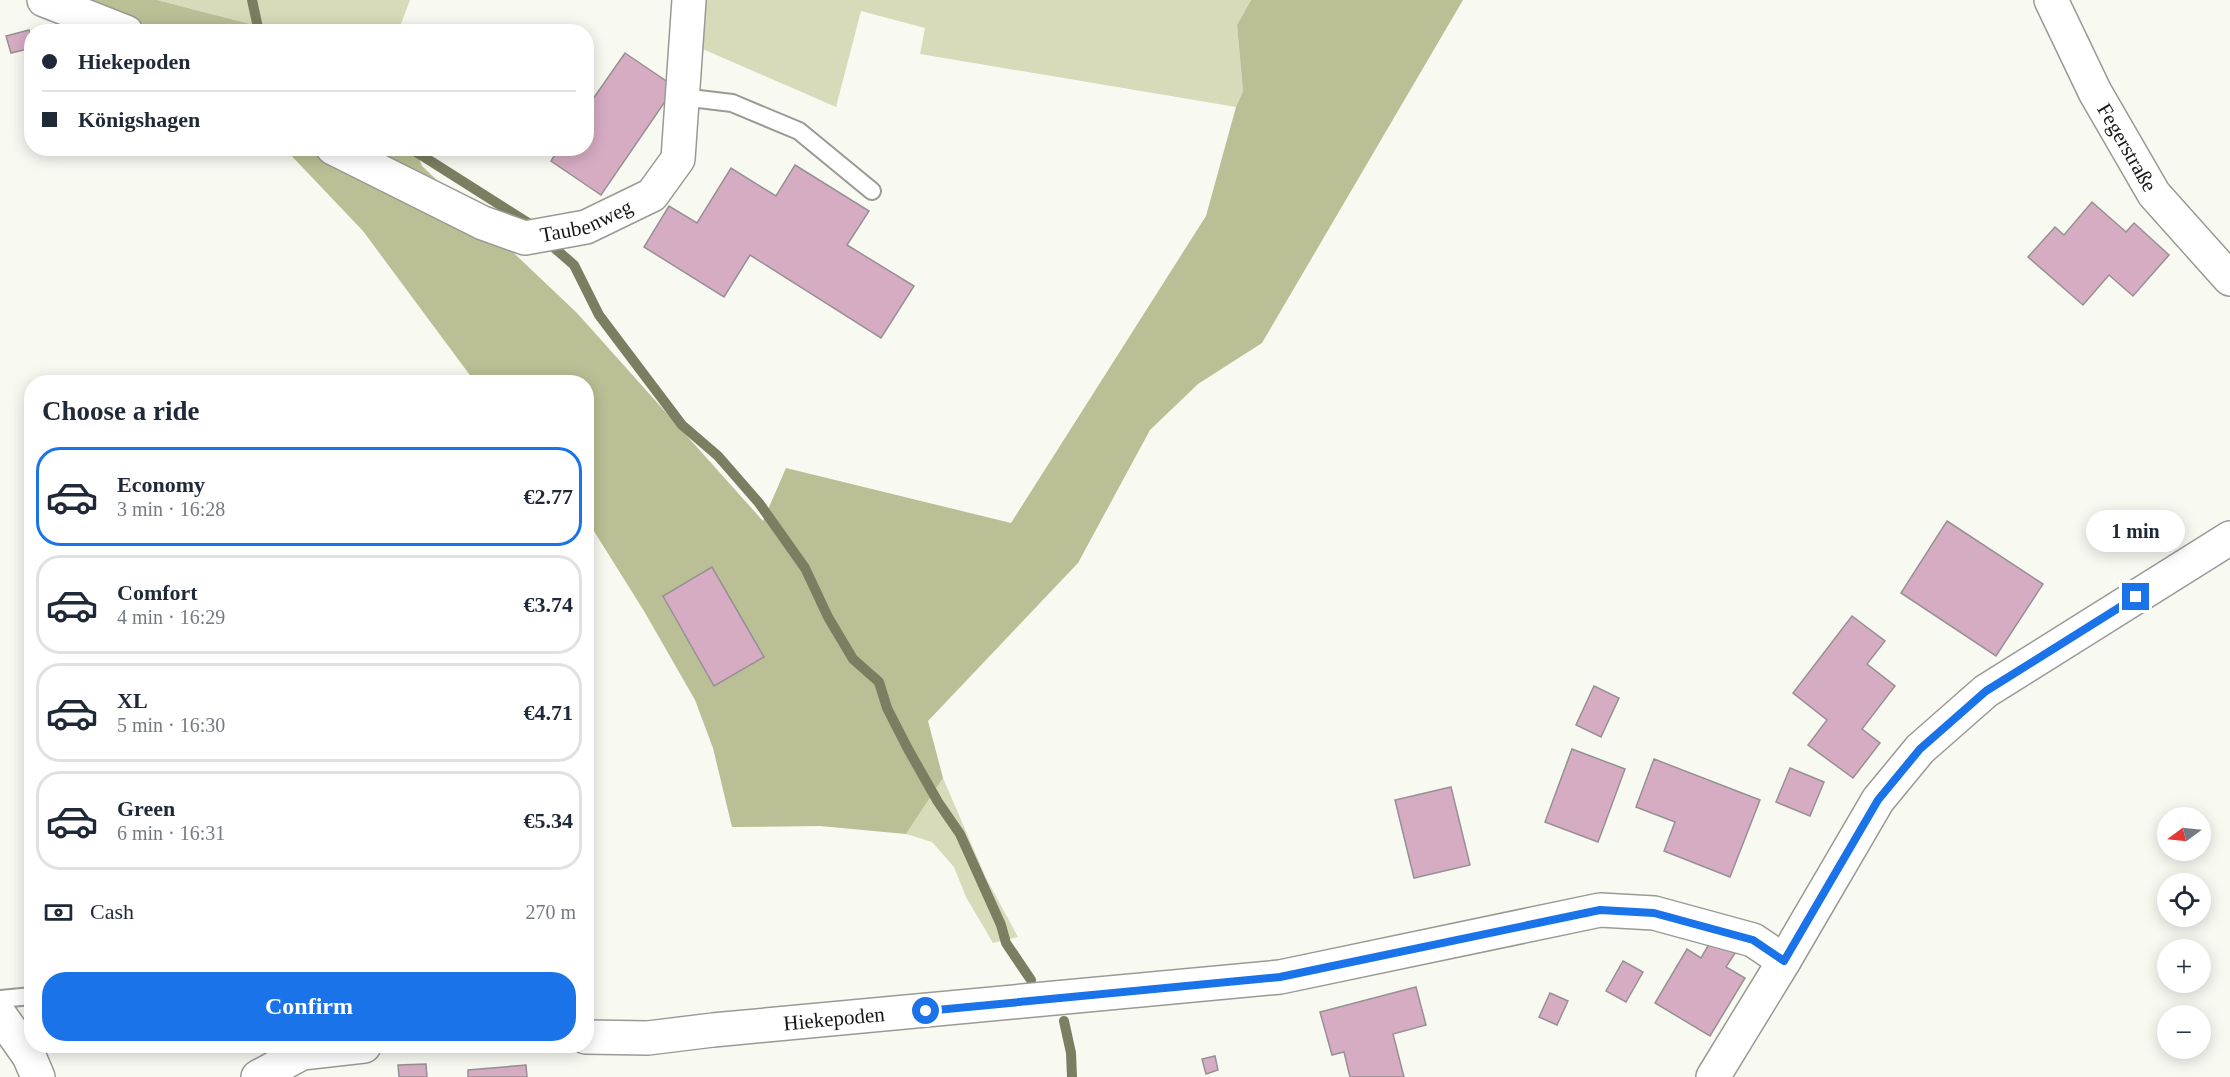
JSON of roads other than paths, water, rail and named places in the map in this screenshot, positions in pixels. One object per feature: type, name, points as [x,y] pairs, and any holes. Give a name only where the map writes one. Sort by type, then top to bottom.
[{"type":"street","points":[[44,0],[106,24]]},
{"type":"street","name":"Taubenweg","points":[[349,156],[483,224],[525,238],[586,227],[652,195],[678,159],[689,0]]},
{"type":"street","name":"Fegerstraße","points":[[2051,0],[2095,92],[2154,194],[2230,279]]},
{"type":"street","points":[[1713,1077],[1878,800],[1920,749],[1986,691],[2230,537]]},
{"type":"street","name":"Hiekepoden","points":[[594,1037],[648,1038],[1280,977],[1600,910],[1654,913],[1753,940],[1784,961]]},
{"type":"street","points":[[0,1016],[24,1049]]},
{"type":"street","points":[[27,1053],[38,1077]]},
{"type":"street","points":[[258,1077],[302,1053]]},
{"type":"lane","points":[[682,97],[732,103],[799,131],[872,191]]},
{"type":"lane","points":[[0,999],[24,997]]},
{"type":"waterway","points":[[252,0],[257,24]]},
{"type":"waterway","points":[[423,156],[533,226]]},
{"type":"waterway","points":[[551,245],[574,265],[599,315],[682,425],[718,456],[759,503],[805,568],[828,617],[853,659],[879,682],[887,708],[908,749],[938,802],[960,834],[1001,925],[1006,943],[1031,980]]},
{"type":"waterway","points":[[1064,1021],[1071,1053],[1072,1077]]}]
